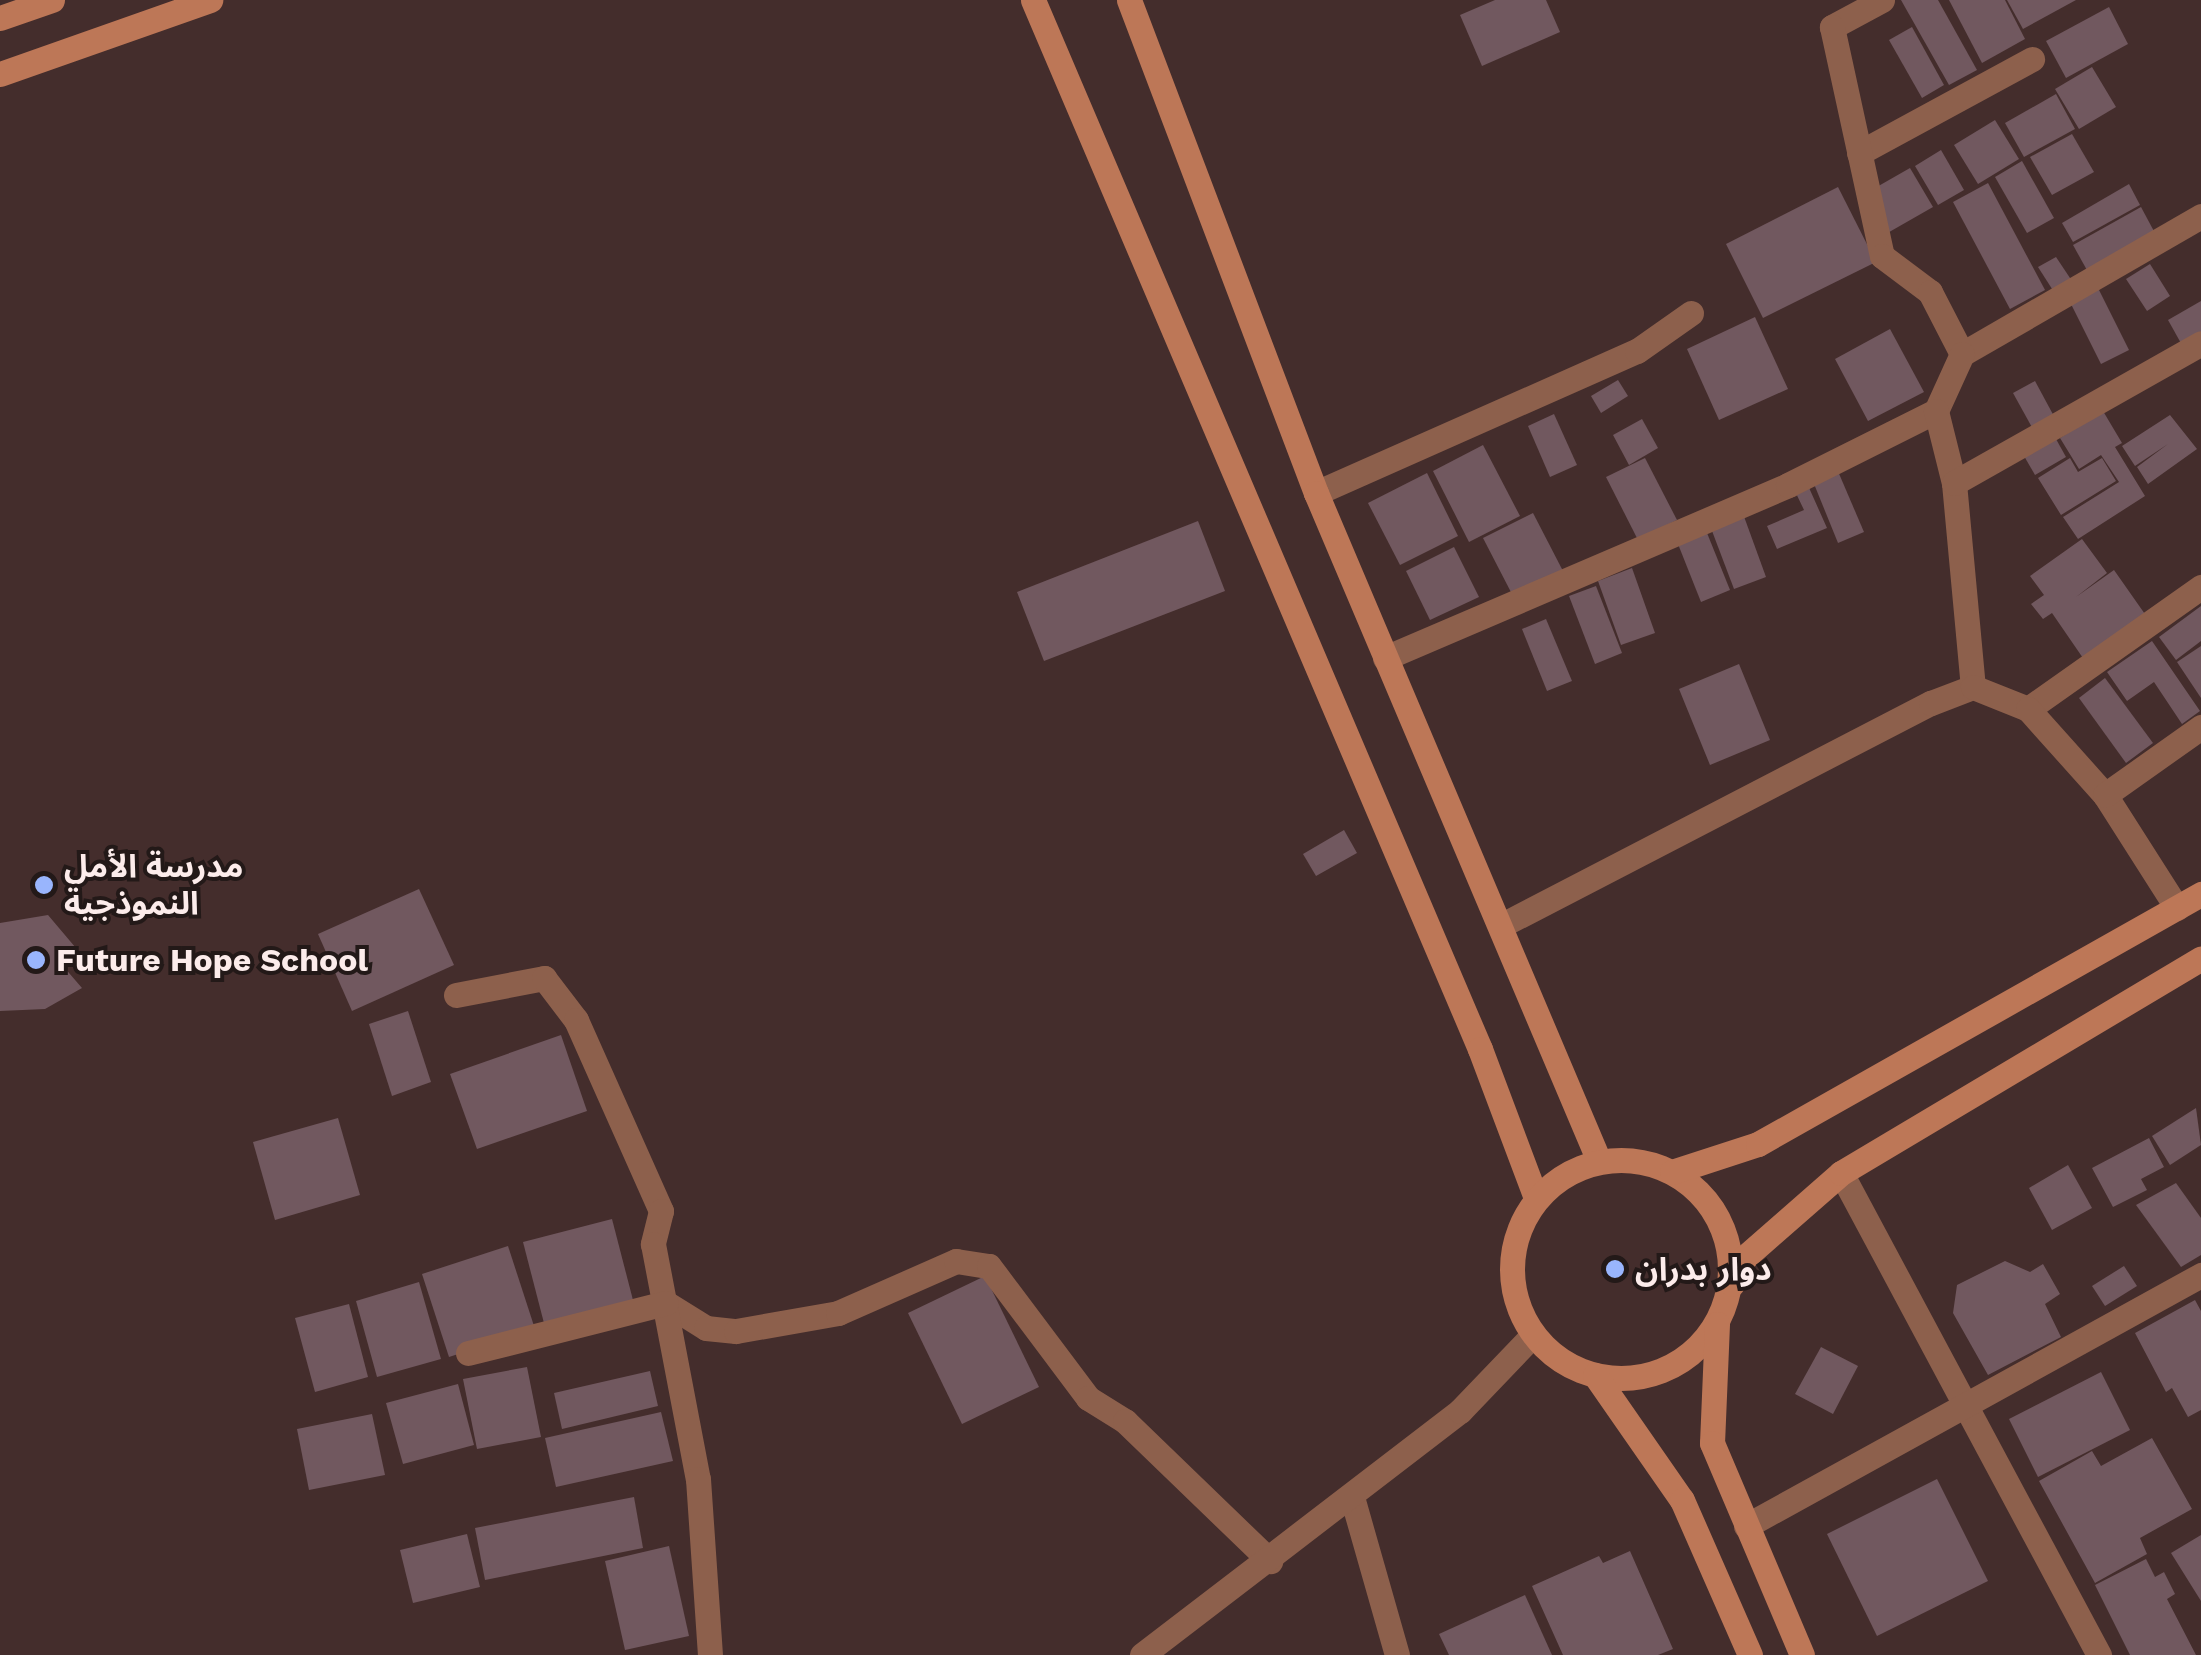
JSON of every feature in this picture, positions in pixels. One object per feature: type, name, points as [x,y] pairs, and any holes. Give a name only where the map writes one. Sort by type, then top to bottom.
[{"type":"main road","points":[[0,18],[52,0]]},
{"type":"main road","points":[[0,74],[210,0]]},
{"type":"main road","points":[[1033,0],[1480,1049],[1536,1198]]},
{"type":"main road","points":[[1129,0],[1316,493],[1598,1161]]},
{"type":"main road","points":[[1672,1172],[1758,1144],[2201,894]]},
{"type":"main road","points":[[1802,1655],[1712,1443],[1708,1415],[1723,1305],[1726,1236],[1696,1188],[1672,1172],[1598,1161],[1564,1174],[1536,1198],[1518,1230],[1510,1266],[1516,1302],[1533,1335],[1560,1361],[1596,1375],[1653,1373],[1691,1350],[1723,1305],[1744,1258],[1841,1173],[2200,960]]},
{"type":"main road","points":[[1596,1375],[1628,1413],[1682,1500],[1750,1655]]},
{"type":"street","points":[[1882,0],[1832,27],[1882,256],[1930,292],[1962,354]]},
{"type":"street","points":[[1859,154],[2032,59]]},
{"type":"street","points":[[1973,687],[1954,483],[1936,411],[1962,354],[2201,216]]},
{"type":"street","points":[[1316,493],[1637,351],[1690,313]]},
{"type":"street","points":[[1954,483],[2201,343]]},
{"type":"street","points":[[1385,658],[1788,484],[1936,411]]},
{"type":"street","points":[[2028,709],[2201,587]]},
{"type":"street","points":[[1500,926],[1932,702],[1973,687],[2028,709],[2105,795],[2177,908]]},
{"type":"street","points":[[2105,795],[2201,728]]},
{"type":"street","points":[[456,995],[544,978],[576,1020],[662,1211],[653,1244],[698,1479],[710,1655]]},
{"type":"street","points":[[1841,1173],[2098,1655]]},
{"type":"street","points":[[468,1353],[666,1303],[706,1328],[736,1331],[838,1313],[956,1262],[989,1266],[1088,1398],[1125,1422],[1270,1561]]},
{"type":"street","points":[[1746,1526],[2201,1275]]},
{"type":"street","points":[[1142,1655],[1270,1561],[1460,1412],[1533,1335]]},
{"type":"street","points":[[1352,1498],[1397,1655]]},
{"type":"building","points":[[1495,0],[1546,0],[1560,32],[1482,66],[1460,15]]},
{"type":"building","points":[[1901,0],[1938,0],[1977,70],[1949,85]]},
{"type":"building","points":[[1949,0],[2005,0],[2025,39],[1982,63]]},
{"type":"building","points":[[2007,0],[2076,0],[2023,29]]},
{"type":"building","points":[[2109,7],[2128,44],[2066,78],[2046,41]]},
{"type":"building","points":[[1912,27],[1944,85],[1922,98],[1889,40]]},
{"type":"building","points":[[2092,67],[2116,107],[2079,129],[2055,89]]},
{"type":"building","points":[[2056,94],[2075,129],[2024,157],[2005,123]]},
{"type":"building","points":[[1995,120],[2019,159],[1978,184],[1954,145]]},
{"type":"building","points":[[2072,134],[2094,172],[2052,195],[2030,157]]},
{"type":"building","points":[[1941,150],[1964,190],[1938,205],[1915,166]]},
{"type":"building","points":[[2022,161],[2054,218],[2027,233],[1995,177]]},
{"type":"building","points":[[1910,168],[1933,207],[1884,235],[1875,188]]},
{"type":"building","points":[[1988,183],[2045,290],[2010,309],[1953,202]]},
{"type":"building","points":[[2129,184],[2140,205],[2073,242],[2062,223]]},
{"type":"building","points":[[1838,187],[1876,262],[1763,318],[1726,244]]},
{"type":"building","points":[[2141,207],[2156,235],[2088,272],[2073,245]]},
{"type":"building","points":[[2056,257],[2072,281],[2054,292],[2038,267]]},
{"type":"building","points":[[2150,264],[2170,296],[2147,311],[2126,279]]},
{"type":"building","points":[[2098,288],[2129,350],[2101,364],[2070,302]]},
{"type":"building","points":[[2201,301],[2201,335],[2182,345],[2168,320]]},
{"type":"building","points":[[1755,317],[1788,389],[1719,420],[1687,349]]},
{"type":"building","points":[[1890,329],[1924,392],[1868,421],[1835,359]]},
{"type":"building","points":[[1618,380],[1628,396],[1601,413],[1591,396]]},
{"type":"building","points":[[2035,381],[2056,420],[2034,431],[2013,393]]},
{"type":"building","points":[[2103,411],[2122,443],[2115,447],[2145,496],[2078,539],[2063,517],[2119,482],[2101,455],[2079,469],[2060,438]]},
{"type":"building","points":[[1554,414],[1577,465],[1550,477],[1528,426]]},
{"type":"building","points":[[2170,415],[2197,449],[2148,484],[2137,467],[2168,444],[2135,466],[2122,446]]},
{"type":"building","points":[[1642,419],[1658,448],[1629,465],[1613,435]]},
{"type":"building","points":[[2056,439],[2066,457],[2035,475],[2024,456]]},
{"type":"building","points":[[1483,445],[1520,516],[1469,542],[1433,471]]},
{"type":"building","points":[[1645,458],[1677,520],[1638,540],[1606,477]]},
{"type":"building","points":[[2070,458],[2078,472],[2102,458],[2116,481],[2061,515],[2038,478]]},
{"type":"building","points":[[1837,469],[1864,532],[1838,543],[1812,479]]},
{"type":"building","points":[[1427,473],[1458,536],[1400,565],[1368,503]]},
{"type":"building","points":[[1806,481],[1827,528],[1777,549],[1767,526],[1804,510],[1793,487]]},
{"type":"building","points":[[1742,511],[1766,577],[1734,589],[1709,523]]},
{"type":"building","points":[[1533,513],[1564,573],[1514,598],[1483,538]]},
{"type":"building","points":[[1198,521],[1225,591],[1044,661],[1017,592]]},
{"type":"building","points":[[1705,528],[1730,590],[1701,602],[1676,539]]},
{"type":"building","points":[[2082,539],[2107,573],[2076,597],[2114,570],[2147,617],[2085,661],[2052,613],[2043,619],[2031,604],[2044,595],[2030,576]]},
{"type":"building","points":[[1454,547],[1479,597],[1430,620],[1406,571]]},
{"type":"building","points":[[1632,568],[1655,633],[1621,645],[1598,581]]},
{"type":"building","points":[[1596,586],[1622,653],[1595,664],[1569,596]]},
{"type":"building","points":[[2201,606],[2201,641],[2176,660],[2159,637]]},
{"type":"building","points":[[1546,619],[1572,681],[1547,691],[1522,629]]},
{"type":"building","points":[[2152,641],[2200,711],[2182,724],[2154,682],[2127,701],[2107,672]]},
{"type":"building","points":[[2201,646],[2201,698],[2177,662]]},
{"type":"building","points":[[1739,664],[1770,740],[1710,765],[1679,689]]},
{"type":"building","points":[[2105,678],[2153,743],[2126,763],[2079,698]]},
{"type":"building","points":[[1344,830],[1357,853],[1316,876],[1303,854]]},
{"type":"building","points":[[419,889],[454,965],[352,1011],[318,934]]},
{"type":"building","name":"Future Hope School","points":[[48,915],[81,954],[63,966],[82,988],[45,1009],[0,1011],[0,923]]},
{"type":"building","points":[[408,1011],[431,1082],[392,1096],[369,1024]]},
{"type":"building","points":[[561,1035],[587,1111],[477,1149],[450,1074]]},
{"type":"building","points":[[2196,1108],[2201,1145],[2170,1165],[2152,1136]]},
{"type":"building","points":[[338,1118],[360,1195],[275,1220],[253,1142]]},
{"type":"building","points":[[2149,1138],[2164,1167],[2141,1179],[2147,1190],[2113,1207],[2092,1168]]},
{"type":"building","points":[[2068,1165],[2092,1208],[2052,1230],[2029,1188]]},
{"type":"building","points":[[2176,1183],[2201,1218],[2201,1255],[2181,1267],[2136,1205]]},
{"type":"building","points":[[612,1219],[634,1304],[545,1327],[523,1242]]},
{"type":"building","points":[[508,1246],[535,1329],[449,1357],[422,1274]]},
{"type":"building","points":[[2005,1261],[2030,1272],[2043,1264],[2060,1294],[2045,1304],[2061,1337],[1988,1375],[1953,1313],[1957,1285]]},
{"type":"building","points":[[2124,1266],[2137,1286],[2105,1306],[2092,1286]]},
{"type":"building","points":[[985,1276],[1039,1387],[962,1424],[908,1313]]},
{"type":"building","points":[[419,1282],[441,1359],[377,1377],[356,1301]]},
{"type":"building","points":[[2195,1300],[2201,1311],[2201,1410],[2188,1417],[2172,1388],[2166,1392],[2135,1333]]},
{"type":"building","points":[[349,1304],[368,1377],[315,1392],[295,1318]]},
{"type":"building","points":[[1821,1347],[1858,1366],[1833,1414],[1795,1394]]},
{"type":"building","points":[[527,1367],[541,1437],[477,1449],[463,1379]]},
{"type":"building","points":[[650,1371],[658,1406],[562,1429],[554,1393]]},
{"type":"building","points":[[2101,1372],[2130,1430],[2038,1477],[2009,1419]]},
{"type":"building","points":[[458,1384],[474,1445],[403,1464],[386,1403]]},
{"type":"building","points":[[661,1412],[673,1461],[556,1487],[545,1438]]},
{"type":"building","points":[[372,1414],[385,1475],[309,1490],[297,1429]]},
{"type":"building","points":[[2152,1438],[2192,1509],[2140,1538],[2147,1554],[2095,1583],[2039,1481],[2092,1451],[2101,1466]]},
{"type":"building","points":[[1937,1479],[1988,1581],[1877,1636],[1827,1534]]},
{"type":"building","points":[[634,1497],[643,1548],[485,1580],[475,1528]]},
{"type":"building","points":[[467,1534],[480,1587],[413,1603],[400,1550]]},
{"type":"building","points":[[2201,1535],[2201,1601],[2171,1553]]},
{"type":"building","points":[[669,1546],[689,1636],[625,1650],[605,1561]]},
{"type":"building","points":[[1630,1551],[1673,1649],[1658,1655],[1563,1655],[1532,1586],[1599,1556],[1603,1563]]},
{"type":"building","points":[[2146,1559],[2155,1577],[2164,1572],[2175,1594],[2167,1599],[2196,1655],[2130,1655],[2095,1585]]},
{"type":"building","points":[[1525,1595],[1552,1655],[1449,1655],[1439,1634]]},
{"type":"place","name":"مدرسة الأمل النموذجية","points":[[44,885]]},
{"type":"place","name":"Future Hope School","points":[[36,960]]},
{"type":"place","name":"دوار بدران","points":[[1615,1269]]}]
